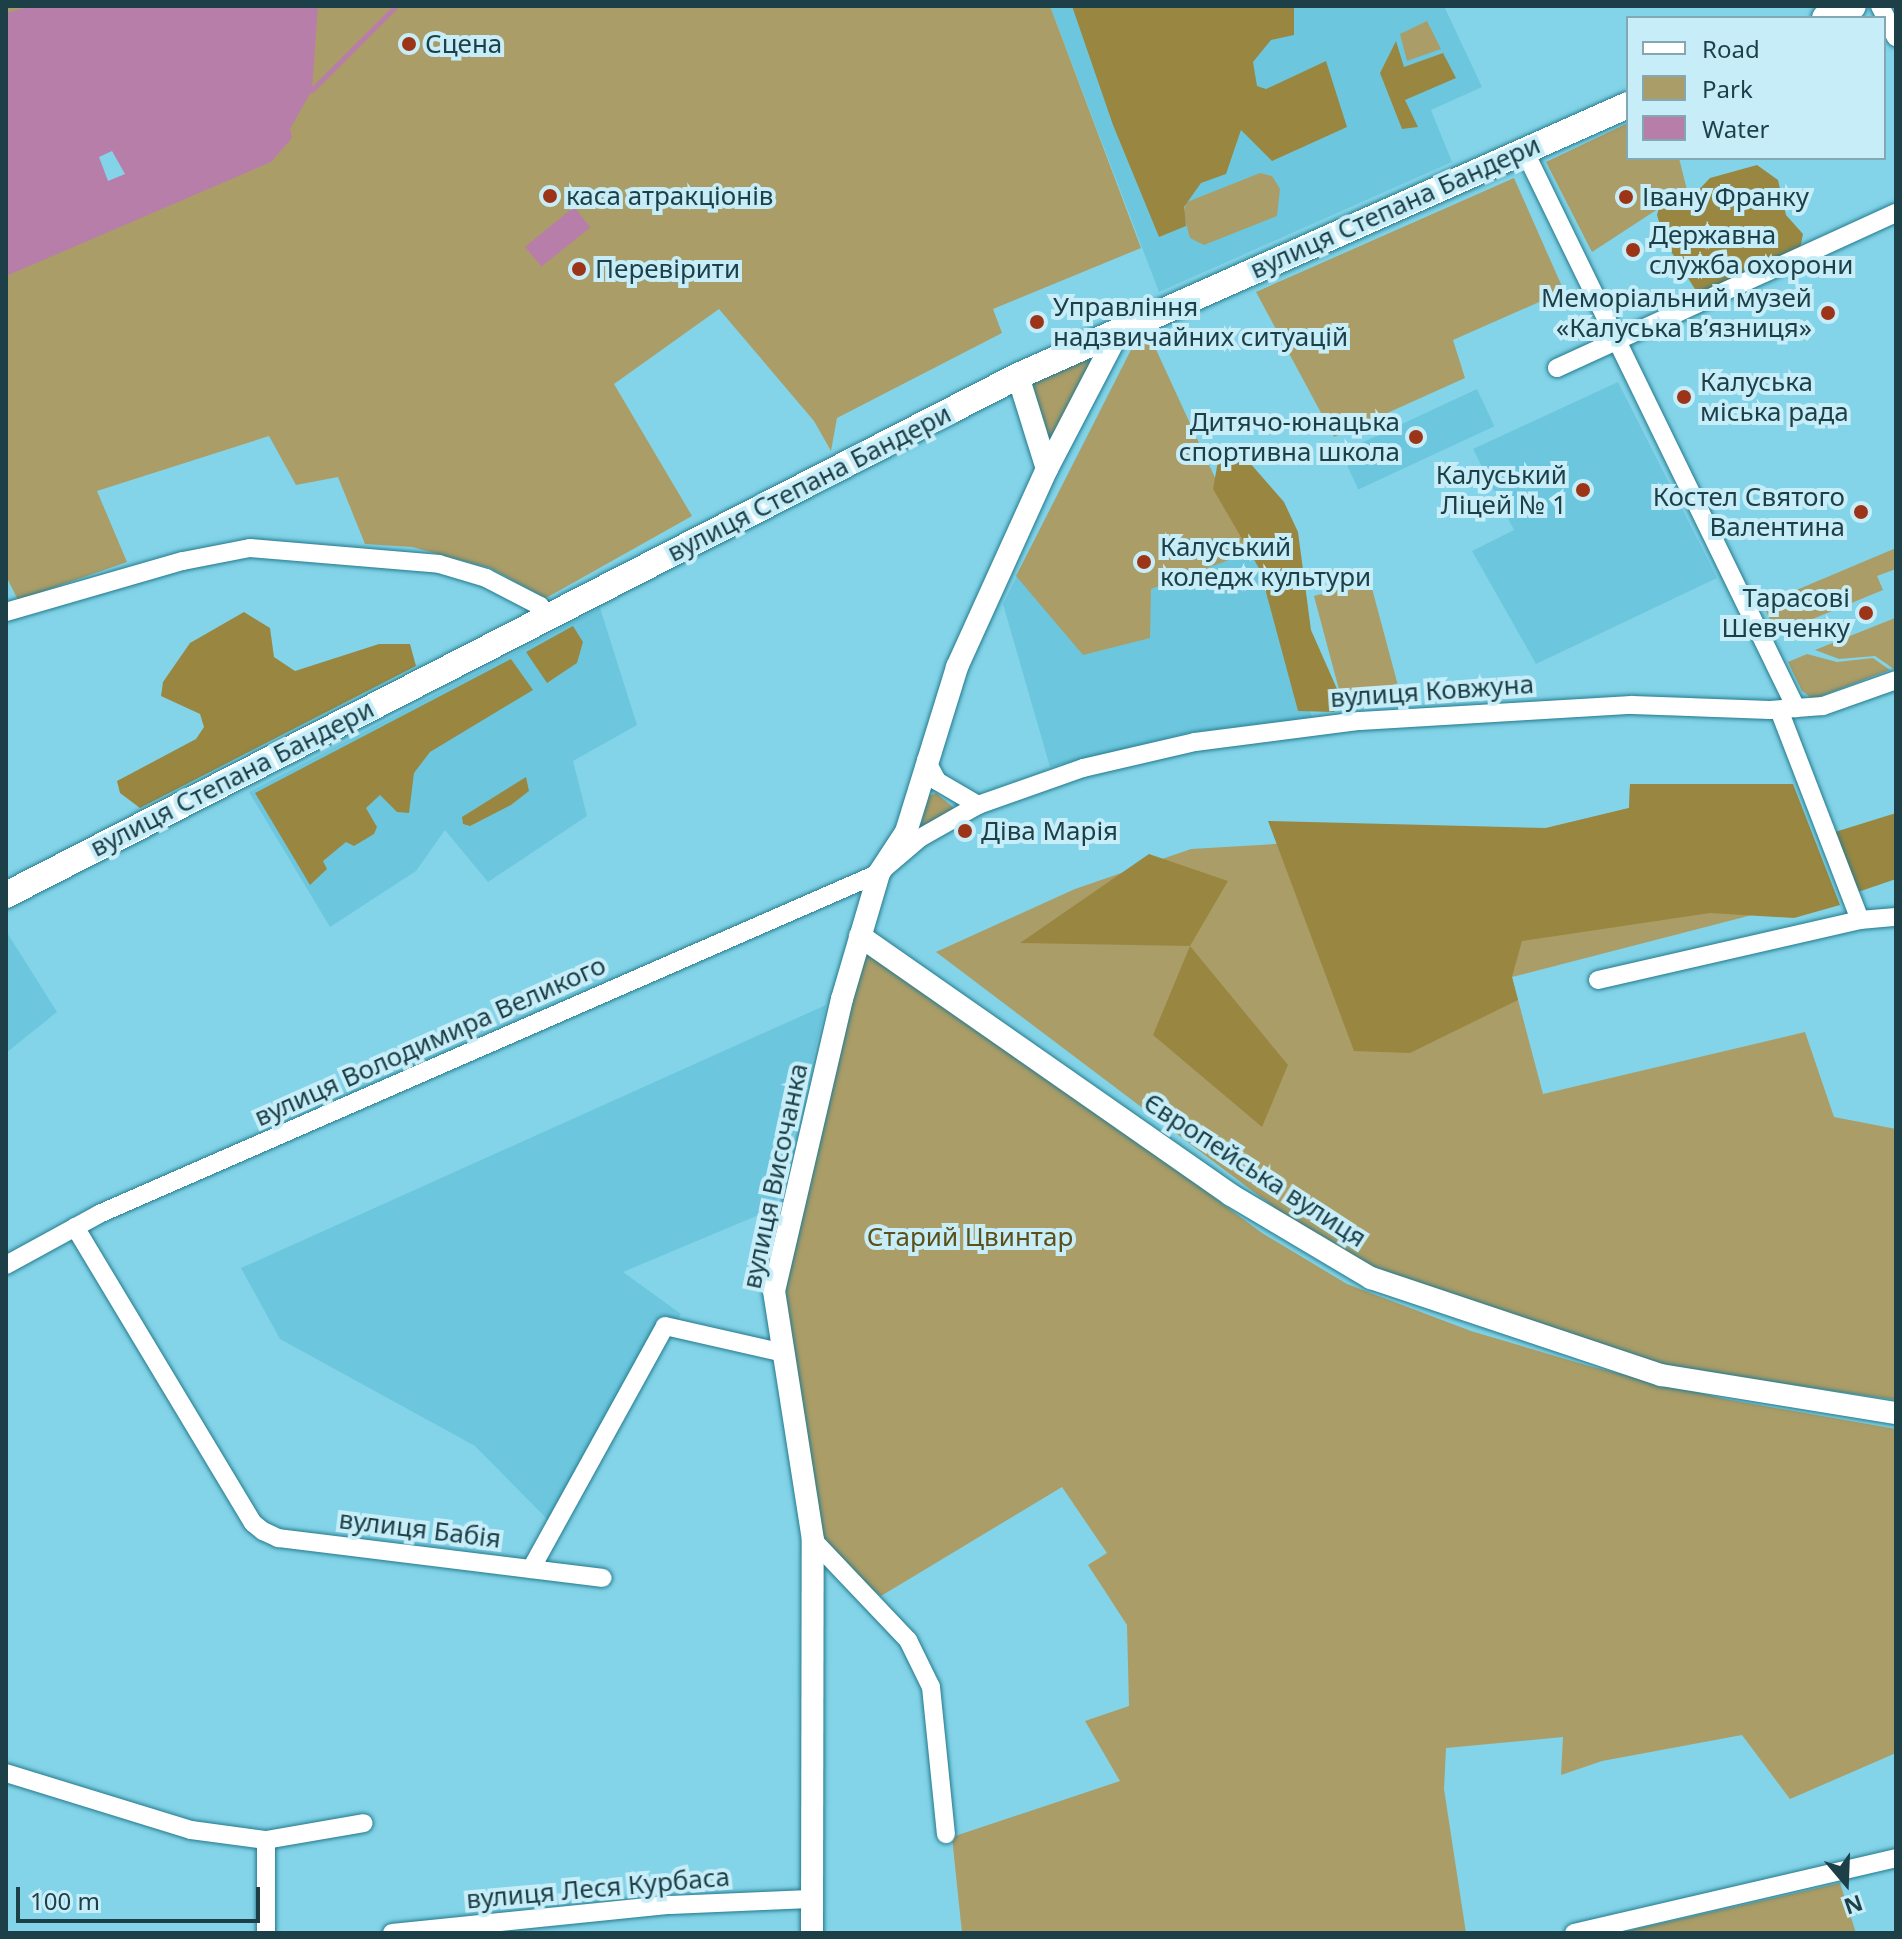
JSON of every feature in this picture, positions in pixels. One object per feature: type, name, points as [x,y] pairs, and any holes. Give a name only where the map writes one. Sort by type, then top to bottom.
[{"type":"main road","points":[[1830,16],[1853,6]]},
{"type":"main road","name":"вулиця Степана Бандери","points":[[6,895],[1018,376],[1121,327],[1626,106]]},
{"type":"street","points":[[1886,18],[1896,37]]},
{"type":"street","points":[[1524,150],[1617,341],[1787,709],[1860,920]]},
{"type":"street","points":[[1557,368],[1896,213]]},
{"type":"street","name":"вулиця Височанка","points":[[812,1933],[813,1540],[774,1291],[860,936],[879,873],[906,832],[957,667],[1047,469],[1121,327]]},
{"type":"street","points":[[1018,376],[1047,469]]},
{"type":"street","points":[[6,612],[250,548],[439,564],[486,578],[540,606],[546,617]]},
{"type":"street","name":"вулиця Ковжуна","points":[[879,873],[920,838],[978,805],[1083,768],[1195,742],[1360,721],[1632,705],[1787,709],[1823,706],[1896,680]]},
{"type":"street","points":[[926,760],[937,781],[978,805]]},
{"type":"street","name":"вулиця Володимира Великого","points":[[6,1265],[75,1227],[879,873]]},
{"type":"street","points":[[1598,980],[1860,920],[1896,917]]},
{"type":"street","name":"Європейська вулиця","points":[[860,936],[1231,1195],[1371,1278],[1661,1375],[1896,1413]]},
{"type":"street","name":"вулиця Бабія","points":[[75,1227],[253,1523],[278,1538],[531,1569],[665,1326],[784,1353]]},
{"type":"street","points":[[813,1540],[908,1640],[931,1687],[946,1834]]},
{"type":"street","points":[[531,1569],[603,1578]]},
{"type":"street","points":[[6,1773],[191,1830],[266,1840],[364,1823]]},
{"type":"street","points":[[266,1840],[266,1933]]},
{"type":"street","points":[[1574,1933],[1896,1858]]},
{"type":"street","name":"вулиця Леся Курбаса","points":[[392,1933],[670,1905],[810,1899]]},
{"type":"shaded area","points":[[1050,6],[1444,6],[1482,87],[1431,110],[1452,162],[1159,292]]},
{"type":"shaded area","points":[[1072,6],[1294,6],[1294,35],[1271,40],[1253,62],[1257,86],[1266,89],[1326,61],[1347,127],[1272,161],[1241,130],[1226,174],[1201,183],[1184,207],[1186,226],[1159,237],[1113,125]]},
{"type":"shaded area","points":[[1396,41],[1404,67],[1443,53],[1456,78],[1405,100],[1418,127],[1402,129],[1380,73]]},
{"type":"shaded area","points":[[1757,165],[1778,180],[1786,215],[1803,234],[1800,249],[1700,297],[1665,242],[1657,215],[1660,204],[1686,203],[1710,178]]},
{"type":"shaded area","name":"Калуський коледж культури","points":[[1143,339],[1152,341],[1234,519],[1261,548],[1312,717],[1192,732],[1050,767],[1003,604],[1134,344]]},
{"type":"shaded area","name":"Калуський Ліцей № 1","points":[[1618,382],[1717,578],[1536,664],[1472,551],[1514,530],[1473,449]]},
{"type":"shaded area","name":"Дитячо-юнацька спортивна школа","points":[[1477,389],[1494,426],[1358,490],[1341,452]]},
{"type":"shaded area","points":[[1233,455],[1250,463],[1284,502],[1298,532],[1311,630],[1341,698],[1334,712],[1298,711],[1260,570],[1213,489],[1218,461]]},
{"type":"shaded area","points":[[600,608],[637,725],[573,761],[587,816],[488,882],[445,830],[416,871],[330,927],[249,792]]},
{"type":"shaded area","points":[[244,612],[270,628],[274,657],[295,671],[379,644],[410,644],[416,666],[140,808],[120,793],[117,781],[196,739],[204,727],[200,714],[161,696],[163,682],[190,643]]},
{"type":"shaded area","points":[[573,626],[583,642],[577,663],[547,683],[526,652]]},
{"type":"shaded area","points":[[511,659],[533,690],[430,752],[414,773],[409,813],[397,812],[380,795],[366,808],[377,827],[374,834],[354,846],[346,842],[323,861],[327,869],[310,885],[255,793]]},
{"type":"shaded area","points":[[526,777],[529,791],[511,805],[470,826],[463,824],[462,817]]},
{"type":"shaded area","points":[[1630,784],[1793,784],[1840,905],[1794,918],[1710,913],[1522,941],[1512,977],[1518,1000],[1410,1053],[1354,1051],[1268,821],[1546,828],[1629,808]]},
{"type":"shaded area","points":[[1896,813],[1896,879],[1858,892],[1835,832]]},
{"type":"shaded area","points":[[1149,854],[1228,881],[1190,946],[1020,943]]},
{"type":"shaded area","points":[[6,931],[57,1012],[6,1053]]},
{"type":"shaded area","points":[[1190,946],[1288,1065],[1262,1127],[1153,1035]]},
{"type":"shaded area","points":[[826,1005],[775,1208],[623,1272],[681,1314],[559,1531],[475,1446],[280,1339],[241,1268]]},
{"type":"green space","points":[[6,6],[1050,6],[1141,248],[993,309],[1002,333],[837,418],[831,451],[814,421],[719,309],[614,384],[692,516],[546,598],[490,568],[412,547],[365,544],[338,477],[296,485],[269,436],[97,491],[127,562],[18,600],[6,576]]},
{"type":"green space","points":[[1427,21],[1441,49],[1407,61],[1400,34]]},
{"type":"green space","points":[[1626,124],[1626,160],[1680,160],[1687,190],[1592,252],[1546,162]]},
{"type":"green space","points":[[1260,173],[1272,176],[1280,189],[1277,216],[1204,245],[1190,238],[1183,213],[1187,202]]},
{"type":"green space","points":[[1514,178],[1564,291],[1453,340],[1465,378],[1334,437],[1256,292]]},
{"type":"green space","points":[[1143,339],[1152,341],[1234,519],[1261,548],[1151,589],[1150,638],[1083,655],[1016,576],[1134,344]]},
{"type":"green space","points":[[1087,359],[1092,362],[1050,446],[1032,384]]},
{"type":"green space","points":[[1896,548],[1896,569],[1877,576],[1883,590],[1776,634],[1763,604]]},
{"type":"green space","points":[[1370,581],[1397,683],[1341,698],[1314,596]]},
{"type":"green space","points":[[1895,618],[1894,669],[1875,656],[1839,659],[1815,650]]},
{"type":"green space","points":[[1807,654],[1837,662],[1873,658],[1890,670],[1813,699],[1802,691],[1788,662]]},
{"type":"green space","points":[[1630,784],[1822,897],[1512,977],[1543,1094],[1805,1032],[1834,1117],[1896,1129],[1896,1400],[1670,1367],[1464,1303],[1360,1261],[1304,1230],[936,952],[1075,889],[1191,849],[1546,828],[1629,808]]},
{"type":"green space","points":[[936,793],[955,809],[920,828],[929,796]]},
{"type":"green space","name":"Старий Цвинтар","points":[[860,936],[1262,1233],[1347,1284],[1471,1331],[1589,1366],[1725,1399],[1896,1429],[1896,1753],[1790,1799],[1742,1735],[1602,1761],[1561,1775],[1563,1737],[1446,1748],[1444,1789],[1466,1933],[962,1933],[952,1837],[1120,1781],[1085,1721],[1129,1706],[1127,1625],[1088,1565],[1107,1553],[1062,1487],[881,1596],[813,1540],[774,1291]]},
{"type":"green space","points":[[1840,1883],[1856,1933],[1618,1933]]},
{"type":"water","points":[[32,6],[318,6],[312,90],[290,129],[292,138],[271,162],[6,276],[6,13]]},
{"type":"water","points":[[574,207],[590,227],[541,267],[525,247]]},
{"type":"pier","points":[[112,151],[125,174],[108,181],[99,157]]},
{"type":"waterway","points":[[312,90],[396,6]]},
{"type":"place","name":"Сцена","points":[[409,44]]},
{"type":"place","name":"каса атракціонів","points":[[550,196]]},
{"type":"place","name":"Івану Франку","points":[[1626,197]]},
{"type":"place","name":"Державна служба охорони","points":[[1633,250]]},
{"type":"place","name":"Перевірити","points":[[579,269]]},
{"type":"place","name":"Меморіальний музей «Калуська в’язниця»","points":[[1828,313]]},
{"type":"place","name":"Управління надзвичайних ситуацій","points":[[1037,322]]},
{"type":"place","name":"Калуська міська рада","points":[[1684,397]]},
{"type":"place","name":"Дитячо-юнацька спортивна школа","points":[[1416,437]]},
{"type":"place","name":"Калуський Ліцей № 1","points":[[1583,490]]},
{"type":"place","name":"Костел Святого Валентина","points":[[1861,512]]},
{"type":"place","name":"Калуський коледж культури","points":[[1144,562]]},
{"type":"place","name":"Тарасові Шевченку","points":[[1866,613]]},
{"type":"place","name":"Діва Марія","points":[[965,831]]}]
